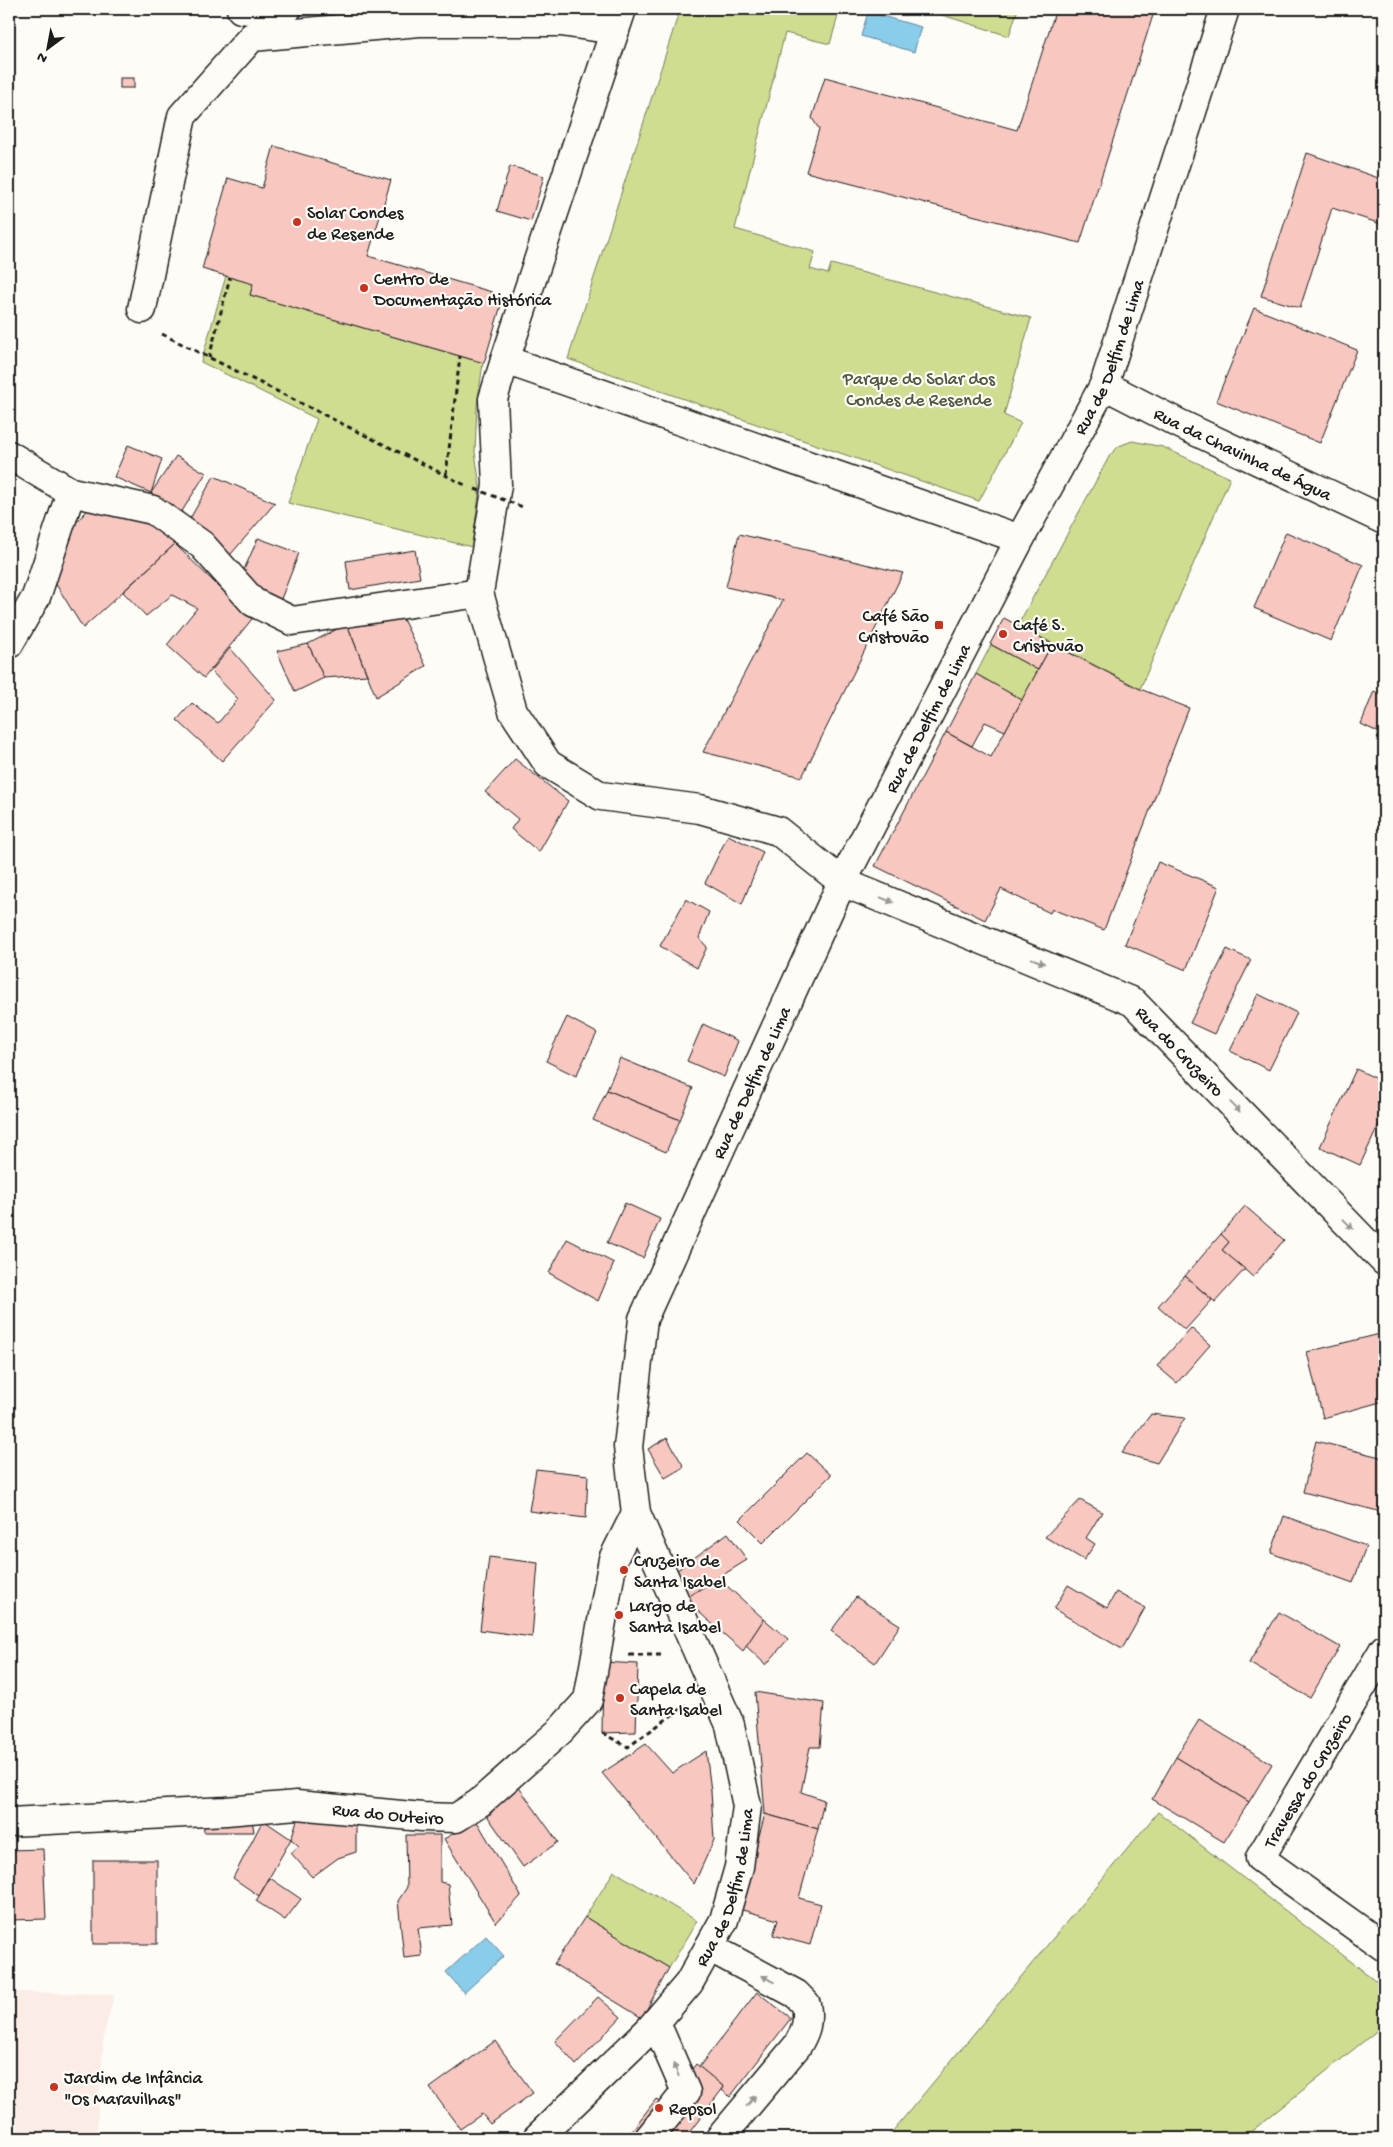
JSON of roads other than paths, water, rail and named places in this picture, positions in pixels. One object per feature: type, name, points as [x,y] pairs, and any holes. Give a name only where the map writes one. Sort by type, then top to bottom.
[{"type":"street","points":[[241,9],[259,11],[287,9]]},
{"type":"street","name":"Rua de Delfim de Lima","points":[[537,2138],[656,2022],[689,1983],[724,1920],[739,1867],[747,1806],[730,1725],[636,1514],[628,1447],[642,1319],[842,882],[1020,539],[1104,385],[1225,9]]},
{"type":"street","points":[[9,455],[71,492],[153,510],[202,545],[253,602],[292,621],[479,593],[497,485],[493,399],[504,360],[618,20],[419,22],[252,37],[182,116],[142,309]]},
{"type":"street","points":[[504,360],[1020,539]]},
{"type":"street","name":"Rua da Chavinha de Água","points":[[1104,385],[1180,424],[1384,520]]},
{"type":"street","points":[[9,644],[36,596],[71,492]]},
{"type":"street","name":"Rua do Cruzeiro","points":[[479,593],[513,711],[548,764],[601,796],[700,809],[778,831],[842,882],[1133,1002],[1384,1261]]},
{"type":"street","name":"Rua do Outeiro","points":[[9,1822],[297,1805],[422,1817],[456,1818],[480,1804],[560,1731],[588,1700],[613,1559],[636,1514]]},
{"type":"street","name":"Travessa do Cruzeiro","points":[[1384,1649],[1260,1858],[1384,1947]]},
{"type":"street","points":[[710,1946],[796,1994],[806,2004],[808,2017],[807,2030],[797,2046],[720,2138]]},
{"type":"street","points":[[649,2138],[686,2092],[656,2022]]},
{"type":"water","points":[[868,12],[921,27],[914,52],[861,36]]},
{"type":"water","points":[[486,1936],[504,1956],[464,1993],[446,1972]]},
{"type":"place","name":"Solar Condes de Resende","points":[[297,222]]},
{"type":"place","name":"Centro de Documentação Histórica","points":[[364,288]]},
{"type":"place","name":"Café São Cristovão","points":[[939,625]]},
{"type":"place","name":"Café S. Cristovão","points":[[1003,634]]},
{"type":"place","name":"Cruzeiro de Santa Isabel","points":[[624,1570]]},
{"type":"place","name":"Largo de Santa Isabel","points":[[619,1615]]},
{"type":"place","name":"Capela de Santa Isabel","points":[[620,1698]]},
{"type":"place","name":"Jardim de Infância \"Os Maravilhas\"","points":[[54,2087]]},
{"type":"place","name":"Repsol","points":[[659,2108]]},
{"type":"park label","name":"Parque do Solar dos Condes de Resende","points":[[919,388]]}]
